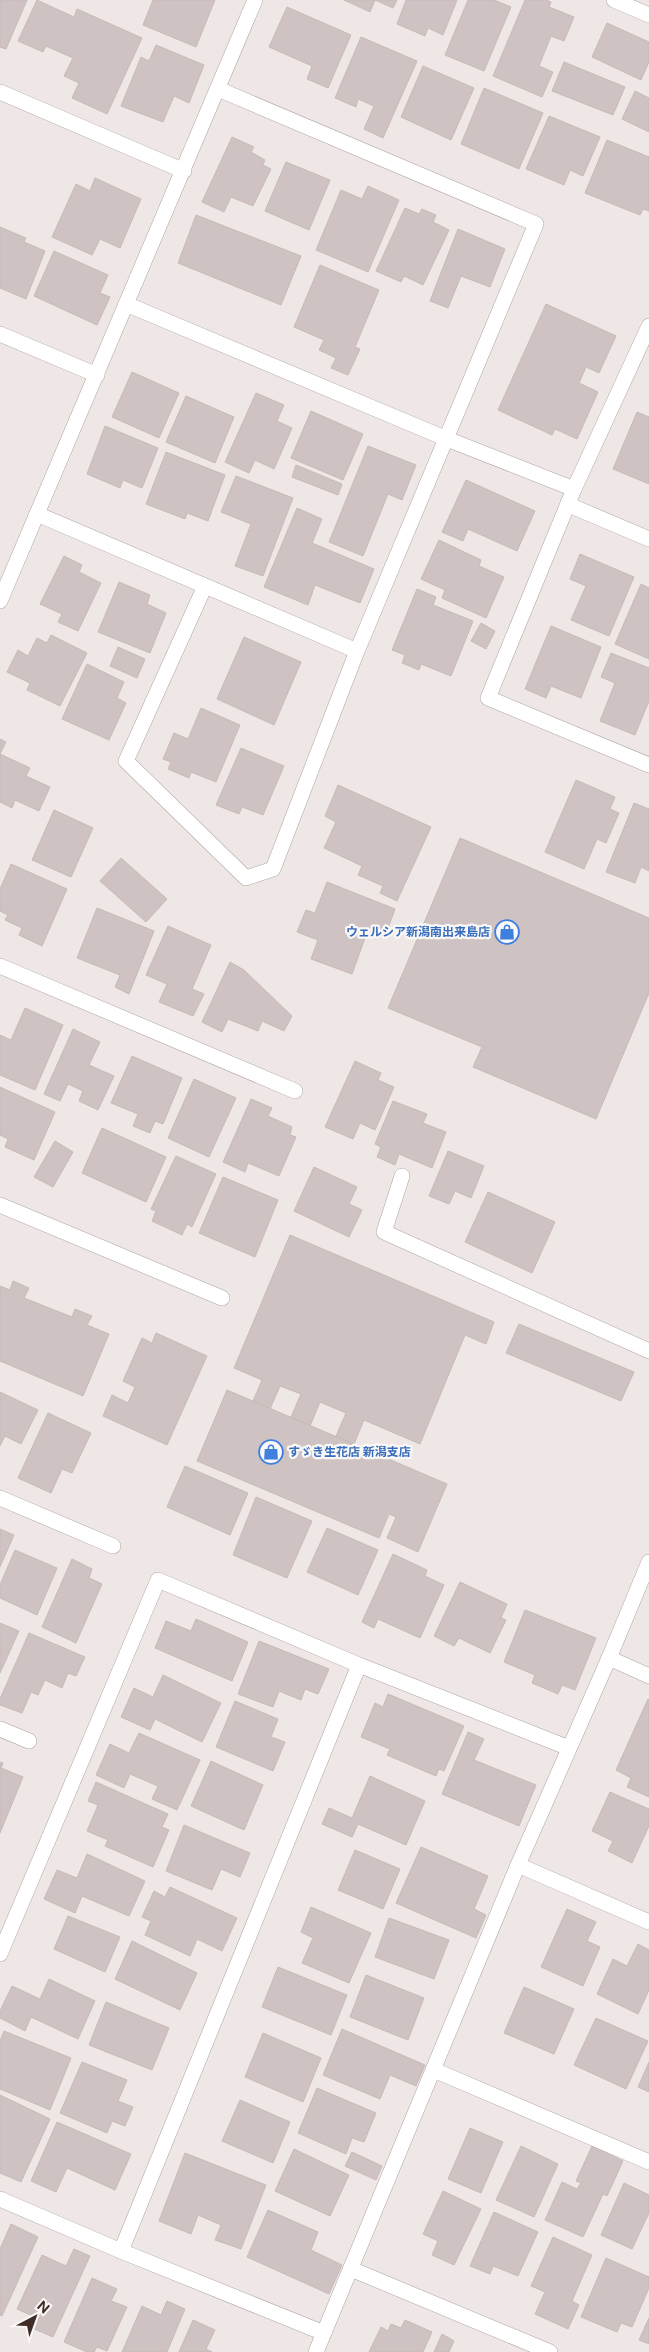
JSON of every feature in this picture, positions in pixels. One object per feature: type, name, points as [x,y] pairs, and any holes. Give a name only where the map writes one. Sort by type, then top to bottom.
[{"type":"street","points":[[0,601],[255,0]]},
{"type":"street","points":[[614,0],[649,15]]},
{"type":"street","points":[[205,586],[126,761],[246,878],[273,869],[357,650],[536,224],[218,89]]},
{"type":"street","points":[[0,92],[184,171]]},
{"type":"street","points":[[126,304],[447,439],[574,488]]},
{"type":"street","points":[[649,326],[574,488],[569,505],[488,698],[649,765]]},
{"type":"street","points":[[0,334],[97,375]]},
{"type":"street","points":[[569,505],[649,539]]},
{"type":"street","points":[[37,514],[357,650]]},
{"type":"street","points":[[0,966],[295,1091]]},
{"type":"street","points":[[402,1176],[384,1232],[649,1351]]},
{"type":"street","points":[[0,1205],[222,1298]]},
{"type":"street","points":[[0,1498],[113,1546]]},
{"type":"street","points":[[316,2352],[518,1865],[649,1562]]},
{"type":"street","points":[[0,1954],[158,1580],[359,1664],[569,1748]]},
{"type":"street","points":[[609,1658],[649,1676]]},
{"type":"street","points":[[120,2251],[359,1664]]},
{"type":"street","points":[[0,1729],[28,1741]]},
{"type":"street","points":[[518,1865],[649,1922]]},
{"type":"street","points":[[434,2070],[649,2162]]},
{"type":"street","points":[[0,2199],[120,2251],[324,2333]]},
{"type":"street","points":[[351,2269],[550,2352]]},
{"type":"building","points":[[0,0],[27,0],[6,49],[0,47]]},
{"type":"building","points":[[37,0],[74,17],[77,9],[142,38],[107,114],[72,98],[79,83],[64,76],[73,58],[46,46],[43,52],[18,41]]},
{"type":"building","points":[[153,0],[215,0],[196,47],[143,25]]},
{"type":"building","points":[[344,0],[375,0],[370,12]]},
{"type":"building","points":[[375,0],[397,0],[393,8]]},
{"type":"building","points":[[406,0],[457,0],[443,35],[428,28],[425,36],[397,24]]},
{"type":"building","points":[[468,0],[494,0],[511,7],[484,71],[445,55]]},
{"type":"building","points":[[525,0],[546,0],[551,2],[549,7],[574,17],[564,41],[551,36],[539,66],[553,72],[542,97],[493,76]]},
{"type":"building","points":[[287,7],[351,35],[328,88],[307,79],[312,66],[269,47]]},
{"type":"building","points":[[607,23],[649,42],[649,62],[641,80],[592,57]]},
{"type":"building","points":[[361,37],[417,61],[383,138],[364,129],[374,106],[358,99],[356,107],[335,98]]},
{"type":"building","points":[[156,45],[204,65],[189,103],[174,96],[163,122],[121,106],[141,57],[149,61]]},
{"type":"building","points":[[564,62],[625,87],[613,115],[552,91]]},
{"type":"building","points":[[423,66],[474,88],[451,140],[401,117]]},
{"type":"building","points":[[484,88],[543,113],[519,169],[461,144]]},
{"type":"building","points":[[635,91],[649,98],[649,132],[622,119]]},
{"type":"building","points":[[549,116],[600,137],[583,176],[570,170],[564,185],[526,169]]},
{"type":"building","points":[[232,137],[254,147],[251,152],[265,160],[263,165],[271,169],[253,206],[231,197],[224,212],[202,202]]},
{"type":"building","points":[[607,140],[649,157],[649,211],[643,209],[640,215],[585,193]]},
{"type":"building","points":[[286,162],[330,180],[309,230],[265,211]]},
{"type":"building","points":[[95,178],[141,199],[120,248],[100,239],[92,255],[52,237],[76,184],[90,191]]},
{"type":"building","points":[[368,186],[399,200],[368,272],[316,250],[341,190],[362,199]]},
{"type":"building","points":[[405,208],[419,214],[422,209],[436,215],[433,222],[449,230],[423,285],[404,276],[401,282],[376,271]]},
{"type":"building","points":[[196,215],[301,256],[281,305],[178,263]]},
{"type":"building","points":[[0,227],[26,238],[24,242],[45,251],[26,299],[0,288]]},
{"type":"building","points":[[458,229],[505,249],[490,287],[461,276],[448,308],[430,301]]},
{"type":"building","points":[[54,251],[108,275],[100,293],[110,297],[97,325],[34,296]]},
{"type":"building","points":[[320,265],[379,290],[355,347],[360,349],[348,375],[331,368],[336,358],[319,350],[324,340],[294,327]]},
{"type":"building","points":[[546,304],[616,336],[599,373],[586,367],[579,383],[598,392],[577,439],[555,429],[552,435],[498,410]]},
{"type":"building","points":[[132,372],[179,393],[159,438],[112,417]]},
{"type":"building","points":[[256,393],[284,405],[277,421],[292,428],[274,469],[255,460],[249,473],[225,462]]},
{"type":"building","points":[[186,396],[234,417],[215,463],[166,442]]},
{"type":"building","points":[[311,411],[363,434],[343,480],[291,458]]},
{"type":"building","points":[[637,412],[649,417],[649,484],[613,469]]},
{"type":"building","points":[[105,426],[158,448],[142,488],[123,480],[120,488],[87,474]]},
{"type":"building","points":[[368,446],[416,465],[402,500],[388,494],[363,556],[329,542]]},
{"type":"building","points":[[166,452],[225,475],[208,521],[187,513],[185,519],[146,504]]},
{"type":"building","points":[[296,465],[342,484],[338,495],[292,477]]},
{"type":"building","points":[[236,476],[293,498],[263,576],[235,566],[251,524],[221,512]]},
{"type":"building","points":[[466,480],[535,511],[517,551],[468,529],[463,541],[442,532]]},
{"type":"building","points":[[297,508],[322,519],[312,543],[374,569],[360,603],[315,585],[308,605],[264,587]]},
{"type":"building","points":[[439,540],[481,560],[479,566],[504,577],[486,618],[442,598],[445,590],[421,579]]},
{"type":"building","points":[[580,554],[634,577],[609,636],[571,620],[586,586],[570,579]]},
{"type":"building","points":[[64,556],[82,565],[79,572],[101,583],[78,631],[58,622],[62,614],[40,604]]},
{"type":"building","points":[[119,582],[150,595],[147,604],[166,613],[150,653],[98,632]]},
{"type":"building","points":[[641,584],[649,588],[649,659],[615,644]]},
{"type":"building","points":[[417,589],[436,597],[433,605],[473,621],[451,676],[421,664],[419,670],[402,663],[405,655],[392,650]]},
{"type":"building","points":[[481,623],[495,631],[486,649],[471,641]]},
{"type":"building","points":[[551,626],[601,647],[581,698],[551,686],[546,698],[525,689]]},
{"type":"building","points":[[51,635],[87,653],[60,706],[27,690],[30,683],[7,672],[18,650],[28,656],[37,638],[47,643]]},
{"type":"building","points":[[244,637],[301,662],[274,725],[217,699]]},
{"type":"building","points":[[118,647],[145,659],[137,678],[110,666]]},
{"type":"building","points":[[611,653],[649,668],[649,701],[635,735],[600,721],[615,683],[601,677]]},
{"type":"building","points":[[87,664],[124,682],[117,698],[126,703],[109,740],[62,719]]},
{"type":"building","points":[[201,708],[240,725],[216,782],[191,772],[189,778],[168,769],[171,762],[163,759],[174,733],[188,739]]},
{"type":"building","points":[[0,739],[6,742],[0,754]]},
{"type":"building","points":[[241,748],[284,766],[263,815],[242,807],[239,814],[216,805]]},
{"type":"building","points":[[0,754],[30,768],[26,776],[50,787],[39,811],[15,800],[12,808],[0,802]]},
{"type":"building","points":[[576,780],[615,797],[610,809],[619,813],[606,843],[597,839],[584,869],[545,852]]},
{"type":"building","points":[[338,785],[431,827],[397,901],[380,893],[383,886],[358,875],[362,866],[324,848],[336,822],[325,816]]},
{"type":"building","points":[[634,803],[649,809],[649,871],[641,867],[635,883],[606,872]]},
{"type":"building","points":[[54,810],[93,828],[71,877],[32,860]]},
{"type":"building","points":[[460,838],[649,918],[649,993],[596,1119],[473,1067],[482,1047],[388,1008]]},
{"type":"building","points":[[121,858],[167,899],[146,922],[100,881]]},
{"type":"building","points":[[11,864],[67,889],[42,946],[19,935],[22,928],[5,920],[8,915],[0,911],[0,889]]},
{"type":"building","points":[[327,882],[395,909],[386,934],[369,927],[352,974],[311,959],[318,940],[297,932],[306,910],[315,913]]},
{"type":"building","points":[[97,908],[154,931],[129,994],[115,987],[120,975],[77,958]]},
{"type":"building","points":[[168,926],[211,945],[192,989],[204,994],[193,1016],[159,1002],[167,984],[146,975]]},
{"type":"building","points":[[230,962],[244,970],[292,1016],[284,1031],[262,1021],[258,1031],[228,1019],[222,1032],[202,1022]]},
{"type":"building","points":[[25,1008],[63,1025],[35,1090],[0,1075],[0,1035],[11,1040]]},
{"type":"building","points":[[73,1029],[100,1042],[89,1065],[114,1076],[98,1110],[79,1101],[83,1091],[68,1084],[60,1101],[44,1094]]},
{"type":"building","points":[[132,1056],[182,1078],[163,1124],[155,1121],[150,1133],[133,1126],[138,1114],[111,1103]]},
{"type":"building","points":[[355,1061],[381,1073],[378,1080],[394,1087],[375,1130],[360,1123],[353,1139],[325,1127]]},
{"type":"building","points":[[194,1079],[236,1098],[209,1157],[168,1138]]},
{"type":"building","points":[[0,1087],[55,1112],[34,1160],[5,1147],[8,1139],[0,1135]]},
{"type":"building","points":[[251,1099],[272,1108],[268,1116],[292,1127],[290,1135],[296,1137],[279,1176],[248,1163],[245,1172],[223,1162]]},
{"type":"building","points":[[393,1101],[427,1114],[423,1123],[446,1132],[432,1168],[399,1154],[395,1165],[377,1157],[381,1147],[375,1144]]},
{"type":"building","points":[[102,1128],[166,1157],[146,1202],[82,1173]]},
{"type":"building","points":[[55,1141],[73,1152],[53,1187],[34,1177]]},
{"type":"building","points":[[448,1151],[484,1166],[471,1198],[455,1191],[449,1204],[429,1196]]},
{"type":"building","points":[[176,1156],[216,1174],[192,1227],[187,1224],[182,1235],[152,1221],[156,1211],[151,1209]]},
{"type":"building","points":[[314,1167],[357,1187],[349,1204],[362,1210],[349,1237],[294,1211]]},
{"type":"building","points":[[223,1177],[278,1200],[255,1257],[199,1233]]},
{"type":"building","points":[[488,1192],[555,1222],[532,1273],[465,1242]]},
{"type":"building","points":[[290,1235],[494,1322],[486,1344],[465,1335],[420,1444],[364,1420],[354,1444],[336,1436],[346,1413],[320,1402],[310,1426],[291,1417],[301,1394],[280,1386],[270,1409],[253,1401],[262,1380],[234,1368]]},
{"type":"building","points":[[13,1281],[29,1288],[24,1298],[72,1317],[75,1309],[92,1316],[87,1325],[109,1334],[83,1396],[0,1361],[0,1286],[10,1290]]},
{"type":"building","points":[[519,1324],[634,1372],[621,1401],[506,1353]]},
{"type":"building","points":[[156,1333],[207,1356],[167,1445],[103,1416],[112,1395],[128,1403],[135,1387],[123,1381],[142,1338],[152,1343]]},
{"type":"building","points":[[227,1390],[447,1484],[418,1552],[387,1538],[396,1517],[389,1514],[379,1538],[197,1461]]},
{"type":"building","points":[[0,1392],[38,1410],[21,1444],[5,1436],[0,1446]]},
{"type":"building","points":[[48,1413],[91,1433],[72,1473],[62,1469],[51,1493],[18,1478]]},
{"type":"building","points":[[185,1466],[248,1493],[230,1535],[167,1507]]},
{"type":"building","points":[[256,1497],[312,1521],[287,1578],[233,1555]]},
{"type":"building","points":[[327,1528],[378,1550],[358,1595],[307,1572]]},
{"type":"building","points":[[0,1529],[14,1535],[0,1567]]},
{"type":"building","points":[[15,1550],[57,1568],[37,1615],[0,1598],[0,1585]]},
{"type":"building","points":[[393,1554],[427,1570],[425,1576],[444,1585],[420,1638],[378,1619],[374,1628],[362,1622]]},
{"type":"building","points":[[72,1559],[92,1569],[89,1578],[102,1584],[76,1643],[42,1627]]},
{"type":"building","points":[[460,1582],[507,1604],[501,1618],[506,1620],[490,1653],[459,1638],[454,1646],[434,1636]]},
{"type":"building","points":[[525,1610],[596,1638],[575,1690],[562,1685],[558,1694],[532,1683],[535,1675],[504,1662]]},
{"type":"building","points":[[196,1619],[248,1642],[232,1681],[155,1648],[166,1621],[191,1631]]},
{"type":"building","points":[[0,1623],[19,1631],[0,1673]]},
{"type":"building","points":[[29,1633],[85,1657],[76,1676],[68,1673],[62,1688],[45,1680],[38,1695],[31,1692],[22,1713],[0,1705],[0,1699]]},
{"type":"building","points":[[259,1641],[329,1669],[318,1694],[305,1689],[301,1700],[279,1691],[273,1707],[238,1694]]},
{"type":"building","points":[[163,1675],[221,1703],[202,1742],[155,1719],[150,1730],[121,1717],[134,1688],[153,1697]]},
{"type":"building","points":[[388,1694],[464,1726],[444,1771],[439,1769],[436,1776],[387,1755],[390,1749],[361,1737],[375,1703],[383,1707]]},
{"type":"building","points":[[648,1699],[649,1797],[627,1787],[631,1778],[616,1770]]},
{"type":"building","points":[[235,1701],[278,1719],[271,1737],[285,1742],[273,1771],[216,1747]]},
{"type":"building","points":[[468,1732],[484,1739],[474,1760],[536,1785],[519,1826],[442,1794]]},
{"type":"building","points":[[139,1733],[200,1760],[177,1810],[152,1799],[158,1786],[130,1774],[124,1788],[96,1775],[110,1744],[129,1753]]},
{"type":"building","points":[[211,1761],[263,1785],[244,1830],[191,1806]]},
{"type":"building","points":[[0,1762],[3,1763],[1,1768],[23,1777],[0,1833]]},
{"type":"building","points":[[370,1776],[425,1801],[406,1845],[358,1824],[352,1837],[322,1824],[329,1808],[352,1818]]},
{"type":"building","points":[[96,1782],[168,1814],[162,1827],[169,1830],[153,1867],[105,1846],[108,1840],[87,1831],[98,1805],[88,1801]]},
{"type":"building","points":[[610,1792],[649,1809],[649,1826],[632,1863],[608,1851],[613,1841],[592,1831]]},
{"type":"building","points":[[184,1825],[250,1853],[240,1877],[221,1869],[212,1890],[166,1871]]},
{"type":"building","points":[[421,1847],[488,1876],[474,1909],[486,1915],[476,1938],[396,1903]]},
{"type":"building","points":[[355,1850],[400,1869],[383,1909],[338,1890]]},
{"type":"building","points":[[87,1854],[145,1881],[129,1916],[82,1896],[75,1913],[44,1899],[57,1870],[77,1878]]},
{"type":"building","points":[[170,1887],[237,1918],[222,1951],[197,1939],[190,1956],[145,1935],[151,1921],[142,1917],[154,1891],[165,1897]]},
{"type":"building","points":[[311,1907],[371,1933],[349,1983],[302,1963],[313,1938],[301,1932]]},
{"type":"building","points":[[567,1909],[596,1922],[587,1941],[600,1947],[583,1986],[541,1967]]},
{"type":"building","points":[[68,1916],[120,1937],[105,1972],[54,1949]]},
{"type":"building","points":[[389,1918],[449,1940],[434,1979],[375,1957]]},
{"type":"building","points":[[132,1941],[197,1973],[180,2010],[115,1979]]},
{"type":"building","points":[[638,1944],[649,1950],[649,1990],[638,2014],[597,1994],[613,1959],[627,1966]]},
{"type":"building","points":[[278,1967],[347,1995],[331,2035],[262,2007]]},
{"type":"building","points":[[366,1975],[424,1998],[408,2040],[350,2017]]},
{"type":"building","points":[[49,1979],[95,2001],[78,2039],[31,2017],[25,2031],[0,2018],[0,2011],[12,1986],[40,1999]]},
{"type":"building","points":[[524,1987],[574,2009],[554,2054],[504,2033]]},
{"type":"building","points":[[106,2002],[169,2028],[152,2070],[89,2045]]},
{"type":"building","points":[[596,2018],[648,2041],[626,2089],[574,2065]]},
{"type":"building","points":[[342,2029],[425,2065],[416,2086],[390,2075],[380,2099],[323,2075]]},
{"type":"building","points":[[4,2031],[71,2058],[50,2110],[0,2089],[0,2041]]},
{"type":"building","points":[[263,2033],[321,2058],[303,2102],[245,2077]]},
{"type":"building","points":[[82,2062],[127,2080],[118,2101],[133,2107],[125,2126],[112,2121],[107,2133],[60,2113]]},
{"type":"building","points":[[649,2062],[649,2092],[638,2087]]},
{"type":"building","points":[[317,2088],[376,2113],[364,2142],[352,2138],[346,2154],[298,2133]]},
{"type":"building","points":[[0,2095],[50,2119],[21,2182],[0,2173]]},
{"type":"building","points":[[240,2100],[290,2122],[273,2163],[222,2141]]},
{"type":"building","points":[[57,2122],[131,2154],[115,2190],[67,2168],[56,2192],[31,2181]]},
{"type":"building","points":[[470,2128],[503,2142],[481,2193],[448,2179]]},
{"type":"building","points":[[521,2146],[558,2164],[534,2217],[496,2200]]},
{"type":"building","points":[[592,2146],[623,2161],[607,2196],[603,2194],[583,2237],[545,2220],[562,2182],[577,2189],[581,2183],[576,2181]]},
{"type":"building","points":[[294,2149],[349,2175],[330,2216],[275,2191]]},
{"type":"building","points":[[352,2152],[382,2166],[376,2180],[345,2166]]},
{"type":"building","points":[[185,2153],[266,2185],[241,2249],[215,2240],[221,2225],[198,2215],[191,2234],[159,2221]]},
{"type":"building","points":[[624,2183],[649,2195],[649,2213],[632,2249],[601,2235]]},
{"type":"building","points":[[443,2191],[481,2209],[454,2265],[432,2255],[438,2241],[423,2234]]},
{"type":"building","points":[[268,2210],[318,2232],[311,2250],[342,2265],[329,2294],[247,2257]]},
{"type":"building","points":[[494,2212],[538,2232],[518,2276],[493,2266],[490,2274],[470,2266]]},
{"type":"building","points":[[11,2224],[38,2237],[2,2316],[0,2315],[0,2249]]},
{"type":"building","points":[[553,2237],[592,2255],[572,2301],[579,2305],[568,2329],[535,2314],[545,2292],[531,2286]]},
{"type":"building","points":[[74,2249],[90,2256],[53,2337],[32,2328],[37,2318],[17,2309],[42,2255],[66,2266]]},
{"type":"building","points":[[606,2258],[649,2277],[649,2288],[632,2327],[621,2323],[617,2332],[581,2317]]},
{"type":"building","points":[[92,2278],[117,2289],[111,2301],[127,2307],[107,2351],[97,2347],[94,2352],[87,2352],[64,2342]]},
{"type":"building","points":[[167,2301],[185,2309],[167,2352],[122,2352],[142,2306],[161,2315]]},
{"type":"building","points":[[649,2318],[649,2344],[639,2340]]},
{"type":"building","points":[[193,2320],[215,2330],[206,2349],[212,2352],[179,2352]]},
{"type":"building","points":[[405,2320],[432,2332],[423,2352],[369,2352],[381,2327],[388,2331],[391,2324],[401,2328]]},
{"type":"building","points":[[442,2334],[454,2341],[449,2352],[434,2352]]},
{"type":"place","name":"ウェルシア新潟南出来島店","points":[[507,932]]},
{"type":"place","name":"すゞき生花店 新潟支店","points":[[271,1452]]}]
